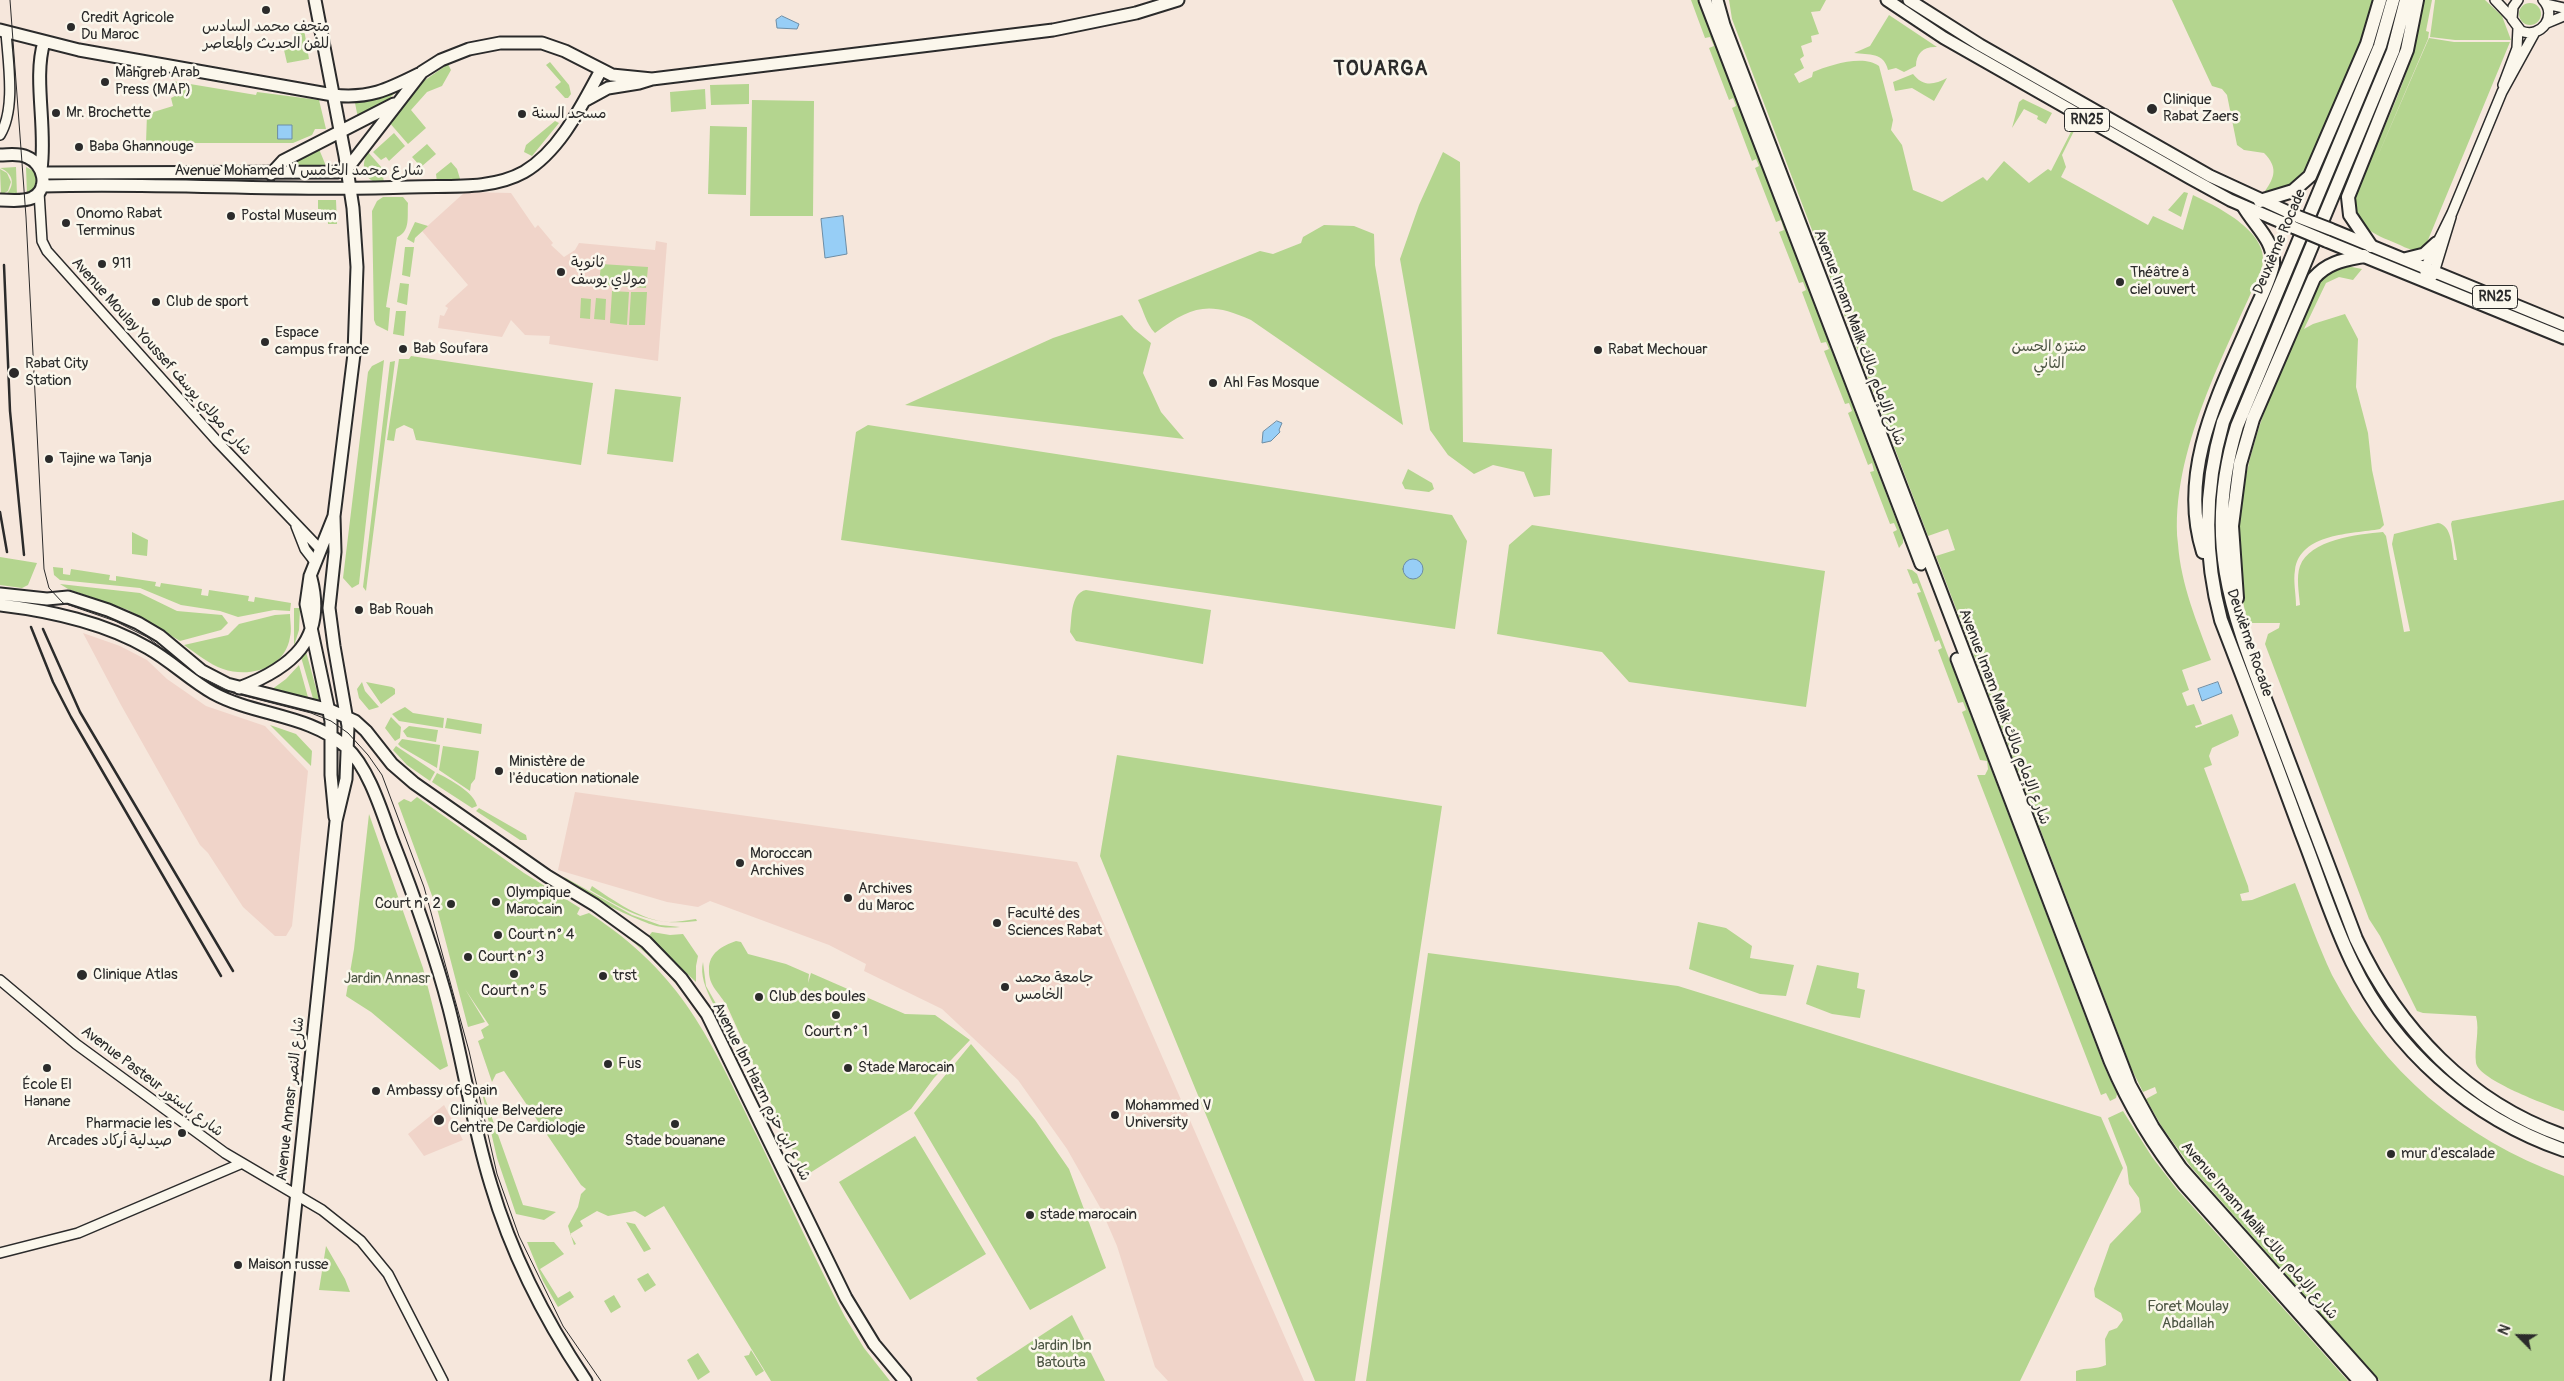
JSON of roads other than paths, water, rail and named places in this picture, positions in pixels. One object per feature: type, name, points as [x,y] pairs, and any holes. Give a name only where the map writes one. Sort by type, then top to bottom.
[{"type":"highway","points":[[2260,201],[2293,191],[2310,176],[2367,44],[2380,0]]},
{"type":"highway","name":"Deuxième Rocade","points":[[2393,0],[2380,46],[2223,422],[2213,461],[2208,501],[2208,541],[2212,581],[2221,620],[2344,945],[2372,998],[2407,1046],[2450,1087],[2500,1121],[2564,1150]]},
{"type":"highway","name":"Deuxième Rocade","points":[[2406,0],[2393,51],[2244,407],[2231,445],[2224,484],[2221,523],[2225,572],[2236,621],[2356,939],[2383,990],[2418,1036],[2459,1076],[2506,1109],[2564,1136]]},
{"type":"highway","points":[[2236,621],[2233,510],[2240,464],[2248,434],[2310,284],[2318,273],[2329,265],[2368,251],[2350,215],[2348,197],[2407,50],[2417,0]]},
{"type":"highway","points":[[2212,581],[2195,519],[2198,463],[2212,412],[2272,271],[2274,259],[2269,242],[2244,207]]},
{"type":"main road","points":[[315,0],[347,168],[357,267],[356,321],[350,398],[334,516]]},
{"type":"main road","points":[[601,70],[618,77],[652,78],[1054,30],[1095,23],[1178,0]]},
{"type":"main road","name":"Avenue Imam Malik شارع الإمام مالك","points":[[1705,0],[2122,1088],[2154,1145],[2184,1184],[2359,1381]]},
{"type":"main road","name":"RN25","points":[[1887,0],[1944,38],[2244,207],[2326,241],[2402,259],[2564,325]]},
{"type":"main road","name":"RN25","points":[[1909,0],[1996,54],[2210,176],[2260,201],[2330,229],[2430,283],[2564,338]]},
{"type":"main road","name":"Avenue Imam Malik شارع الإمام مالك","points":[[1719,3],[2130,1085],[2153,1127],[2191,1180],[2371,1381]]},
{"type":"main road","points":[[3,31],[44,42],[332,95],[357,97],[373,95],[422,72]]},
{"type":"main road","points":[[40,189],[43,143],[41,57],[44,42]]},
{"type":"main road","name":"Avenue Mohamed V شارع محمد الخامس","points":[[0,200],[28,199],[40,189],[350,189],[479,184],[514,177],[544,156],[585,100],[601,70],[556,47],[542,43],[515,42],[469,50],[440,60],[422,72],[347,168],[332,173],[42,171]]},
{"type":"main road","points":[[585,100],[608,88],[639,83],[652,78]]},
{"type":"main road","name":"Avenue Mohamed V شارع محمد الخامس","points":[[271,174],[283,161],[398,102]]},
{"type":"main road","points":[[0,155],[26,157],[42,171]]},
{"type":"main road","points":[[2402,259],[2419,256],[2436,243]]},
{"type":"main road","name":"Avenue Annasr شارع النصر","points":[[334,516],[310,576],[306,604],[330,710],[332,737],[331,782],[336,821]]},
{"type":"main road","name":"Avenue Annasr شارع النصر","points":[[277,1381],[336,821],[345,784],[348,717],[334,646],[329,608],[335,552],[334,516]]},
{"type":"main road","points":[[320,549],[328,563],[325,610],[330,638],[334,646]]},
{"type":"main road","name":"Avenue Ibn Hazm شارع ابن حزم","points":[[0,594],[42,599],[70,597],[122,616],[160,636],[202,671],[239,688],[330,710],[348,717],[366,731],[392,764],[414,783],[547,876],[595,905],[632,931],[681,978],[714,1025],[858,1319],[874,1344],[905,1381]]},
{"type":"main road","points":[[0,605],[75,618],[112,630],[151,649],[192,680],[221,697],[294,719],[332,737],[347,748],[368,780],[378,802],[424,924],[449,1008],[481,1150],[503,1222],[539,1304],[586,1381]]},
{"type":"main road","points":[[239,688],[268,677],[284,666],[304,643],[311,627]]},
{"type":"street","points":[[2495,0],[2518,28],[2524,32],[2535,32]]},
{"type":"street","points":[[2512,19],[2513,7],[2518,0]]},
{"type":"street","points":[[2544,2],[2564,8]]},
{"type":"street","points":[[2544,2],[2549,16],[2547,23]]},
{"type":"street","points":[[2430,270],[2436,243],[2452,213],[2502,92],[2535,32],[2547,23],[2564,16]]},
{"type":"street","points":[[2502,92],[2505,78],[2517,48],[2518,28]]},
{"type":"street","points":[[0,135],[7,121],[9,108],[3,31]]},
{"type":"street","name":"Avenue Moulay Youssef شارع مولاي يوسف","points":[[40,189],[42,241],[47,251],[296,526],[306,532],[320,549]]},
{"type":"street","points":[[2430,283],[2425,276],[2430,270],[2448,232],[2452,213]]},
{"type":"street","name":"Avenue Moulay Youssef شارع مولاي يوسف","points":[[296,526],[305,549],[315,562]]},
{"type":"street","name":"Avenue Pasteur شارع باستور","points":[[0,980],[76,1044],[240,1164],[297,1194],[350,1231],[382,1264],[443,1381]]},
{"type":"street","points":[[2,1252],[78,1233],[240,1164]]},
{"type":"water","points":[[782,16],[799,24],[797,29],[777,28],[776,20]]},
{"type":"water","points":[[278,125],[292,125],[292,139],[278,139]]},
{"type":"water","points":[[843,216],[847,254],[825,258],[821,219]]},
{"type":"water","points":[[1277,421],[1282,423],[1280,432],[1271,441],[1262,443],[1263,432]]},
{"type":"water","points":[[1413,559],[1420,562],[1423,569],[1420,576],[1413,579],[1406,576],[1403,569],[1406,562]]},
{"type":"water","points":[[2218,682],[2222,693],[2202,701],[2198,689]]},
{"type":"tram line","points":[[10,0],[26,217],[44,569],[49,588],[63,603],[115,621],[147,637],[197,675],[233,693],[311,713],[331,721],[348,733],[368,755],[382,775],[424,887],[469,1051],[497,1174],[519,1236],[563,1326],[601,1381]]},
{"type":"railway","points":[[4,265],[10,411],[24,555]]},
{"type":"railway","points":[[0,512],[7,552]]},
{"type":"railway","points":[[31,627],[53,682],[71,717],[221,976]]},
{"type":"railway","points":[[43,629],[80,712],[233,971]]},
{"type":"place","name":"متحف محمد السادس للفن الحديث والمعاصر","points":[[266,10]]},
{"type":"place","name":"Credit Agricole Du Maroc","points":[[71,27]]},
{"type":"place","name":"Mahgreb Arab Press (MAP)","points":[[105,82]]},
{"type":"place","name":"Clinique Rabat Zaers","points":[[2152,109]]},
{"type":"place","name":"Mr. Brochette","points":[[56,113]]},
{"type":"place","name":"مسجد السنة","points":[[522,114]]},
{"type":"place","name":"Baba Ghannouge","points":[[79,147]]},
{"type":"place","name":"Postal Museum","points":[[231,216]]},
{"type":"place","name":"Onomo Rabat Terminus","points":[[66,223]]},
{"type":"place","name":"911","points":[[102,264]]},
{"type":"place","name":"ثانوية مولاي يوسف","points":[[561,272]]},
{"type":"place","name":"Théâtre à ciel ouvert","points":[[2120,282]]},
{"type":"place","name":"Club de sport","points":[[156,302]]},
{"type":"place","name":"Espace campus france","points":[[265,342]]},
{"type":"place","name":"Bab Soufara","points":[[403,349]]},
{"type":"place","name":"Rabat Mechouar","points":[[1598,350]]},
{"type":"place","name":"Rabat City Station","points":[[14,373]]},
{"type":"place","name":"Ahl Fas Mosque","points":[[1213,383]]},
{"type":"place","name":"Tajine wa Tanja","points":[[49,459]]},
{"type":"place","name":"Bab Rouah","points":[[359,610]]},
{"type":"place","name":"Ministère de l'éducation nationale","points":[[499,771]]},
{"type":"place","name":"Moroccan Archives","points":[[740,863]]},
{"type":"place","name":"Archives du Maroc","points":[[848,898]]},
{"type":"place","name":"Olympique Marocain","points":[[496,902]]},
{"type":"place","name":"Court n° 2","points":[[451,904]]},
{"type":"place","name":"Faculté des Sciences Rabat","points":[[997,923]]},
{"type":"place","name":"Court n° 4","points":[[498,935]]},
{"type":"place","name":"Court n° 3","points":[[468,957]]},
{"type":"place","name":"Court n° 5","points":[[514,974]]},
{"type":"place","name":"Clinique Atlas","points":[[82,975]]},
{"type":"place","name":"trst","points":[[603,976]]},
{"type":"place","name":"جامعة محمد الخامس","points":[[1005,987]]},
{"type":"place","name":"Club des boules","points":[[759,997]]},
{"type":"place","name":"Court n° 1","points":[[836,1015]]},
{"type":"place","name":"Fus","points":[[608,1064]]},
{"type":"place","name":"École El Hanane","points":[[47,1068]]},
{"type":"place","name":"Stade Marocain","points":[[848,1068]]},
{"type":"place","name":"Ambassy of Spain","points":[[376,1091]]},
{"type":"place","name":"Mohammed V University","points":[[1115,1115]]},
{"type":"place","name":"Clinique Belvedere Centre De Cardiologie","points":[[439,1120]]},
{"type":"place","name":"Stade bouanane","points":[[675,1124]]},
{"type":"place","name":"Pharmacie les Arcades صيدلية أركاد","points":[[182,1133]]},
{"type":"place","name":"mur d'escalade","points":[[2391,1154]]},
{"type":"place","name":"stade marocain","points":[[1030,1215]]},
{"type":"place","name":"Maison russe","points":[[238,1265]]},
{"type":"district","name":"TOUARGA","points":[[1381,70]]},
{"type":"park label","name":"منتزه الحسن الثاني","points":[[2049,356]]},
{"type":"park label","name":"Jardin Annasr","points":[[387,979]]},
{"type":"park label","name":"Foret Moulay Abdallah","points":[[2188,1316]]},
{"type":"park label","name":"Jardin Ibn Batouta","points":[[1061,1354]]}]
